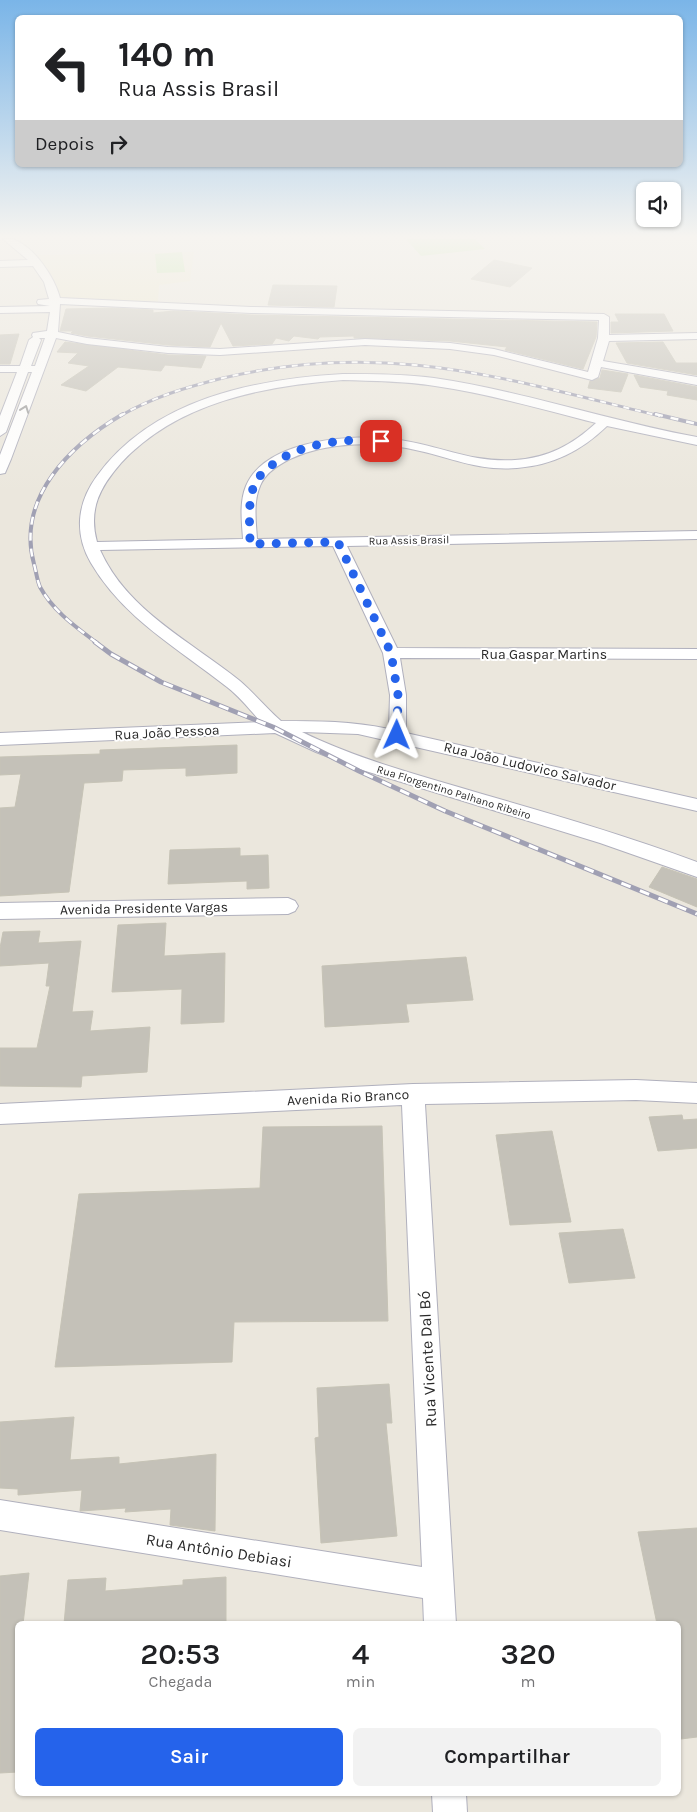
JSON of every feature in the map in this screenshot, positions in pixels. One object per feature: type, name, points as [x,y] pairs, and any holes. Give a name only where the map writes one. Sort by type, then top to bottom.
[{"type":"street","points":[[16,434],[0,434],[24,369],[37,324]]},
{"type":"street","points":[[46,324],[52,334],[88,341],[168,350],[220,352],[365,342],[450,346],[494,352],[592,377],[604,338],[604,324]]},
{"type":"street","points":[[0,470],[16,434],[40,368],[52,334],[53,324]]},
{"type":"street","points":[[604,338],[697,336]]},
{"type":"street","points":[[597,363],[697,382]]},
{"type":"street","points":[[0,369],[40,368]]},
{"type":"street","name":"Rua Florgentino Palhano Ribeiro","points":[[697,441],[605,421],[482,389],[418,378],[340,377],[262,387],[227,396],[193,409],[160,425],[120,454],[93,489],[85,521],[90,546],[99,564],[128,602],[173,641],[241,690],[277,727],[370,767],[634,846],[697,870]]},
{"type":"street","points":[[250,544],[250,497],[256,480],[272,465],[291,454],[313,446],[367,440],[418,446],[463,460],[488,464],[534,462],[570,451],[581,444],[605,421]]},
{"type":"street","name":"Rua Assis Brasil","points":[[90,546],[697,535]]},
{"type":"street","points":[[338,542],[391,653],[398,695],[397,735]]},
{"type":"street","name":"Rua Gaspar Martins","points":[[391,653],[697,654]]},
{"type":"street","name":"Rua João Pessoa","points":[[0,739],[334,726]]},
{"type":"street","name":"Rua João Ludovico Salvador","points":[[334,726],[397,735],[697,805]]},
{"type":"street","name":"Avenida Presidente Vargas","points":[[0,910],[288,906]]},
{"type":"street","name":"Avenida Rio Branco","points":[[0,1114],[414,1094],[636,1090],[697,1094]]},
{"type":"street","name":"Rua Vicente Dal Bó","points":[[414,1094],[440,1621]]},
{"type":"street","name":"Rua Antônio Debiasi","points":[[0,1515],[438,1585]]},
{"type":"street","points":[[449,1796],[450,1812]]},
{"type":"building","points":[[62,324],[221,324],[210,347],[168,345],[87,336],[71,333],[73,331],[60,331]]},
{"type":"building","points":[[221,324],[597,324],[596,337],[583,369],[505,350],[507,347],[450,341],[354,338],[354,336],[320,337],[318,339],[294,336],[289,341],[276,338],[272,344],[233,346]]},
{"type":"building","points":[[611,324],[669,324],[673,331],[611,333]]},
{"type":"building","points":[[19,334],[10,364],[0,364],[0,335]]},
{"type":"building","points":[[65,342],[168,355],[206,356],[201,368],[165,365],[161,371],[118,367],[86,391],[61,385],[89,366],[68,363],[78,353],[57,352]]},
{"type":"building","points":[[663,342],[676,363],[697,363],[697,375],[627,363],[616,343]]},
{"type":"building","points":[[602,370],[628,374],[621,392],[588,388],[590,381],[600,378]]},
{"type":"building","points":[[634,375],[697,387],[697,400],[667,395],[668,391],[640,387]]},
{"type":"building","points":[[237,745],[237,773],[186,776],[186,768],[123,770],[122,781],[84,783],[69,892],[0,896],[0,808],[15,807],[21,774],[0,775],[0,757],[100,754],[100,750]]},
{"type":"building","points":[[240,848],[240,856],[268,855],[269,888],[247,889],[247,881],[168,884],[170,850]]},
{"type":"building","points":[[662,867],[697,879],[697,907],[649,887]]},
{"type":"building","points":[[166,923],[164,956],[225,953],[224,1022],[181,1024],[182,989],[112,992],[118,925]]},
{"type":"building","points":[[40,931],[38,943],[81,941],[72,1012],[93,1011],[90,1031],[150,1027],[147,1072],[82,1076],[81,1087],[0,1086],[0,1048],[37,1048],[50,986],[46,986],[49,963],[0,966],[0,948],[3,932]]},
{"type":"building","points":[[466,957],[473,1000],[406,1004],[409,1022],[325,1027],[322,966]]},
{"type":"building","points":[[682,1115],[683,1120],[697,1119],[697,1148],[658,1151],[649,1117]]},
{"type":"building","points":[[382,1126],[388,1321],[234,1322],[232,1362],[55,1367],[79,1194],[260,1188],[263,1127]]},
{"type":"building","points":[[552,1131],[571,1222],[510,1225],[496,1135]]},
{"type":"building","points":[[623,1229],[635,1278],[569,1283],[559,1233]]},
{"type":"building","points":[[389,1384],[392,1423],[386,1423],[397,1536],[321,1543],[315,1438],[319,1437],[317,1388]]},
{"type":"building","points":[[74,1417],[70,1460],[119,1457],[119,1464],[216,1454],[215,1531],[170,1525],[171,1509],[125,1512],[126,1508],[80,1511],[82,1490],[18,1495],[18,1489],[0,1488],[0,1422]]},
{"type":"building","points":[[697,1528],[697,1737],[681,1739],[681,1621],[656,1621],[638,1532]]},
{"type":"building","points":[[29,1573],[23,1621],[15,1621],[15,1772],[0,1773],[0,1576]]},
{"type":"building","points":[[226,1577],[226,1621],[64,1621],[68,1580],[106,1578],[105,1591],[183,1585],[183,1580]]},
{"type":"railway","points":[[120,416],[170,393],[223,378],[295,366],[367,362],[415,365],[477,374],[539,386],[660,416]]},
{"type":"railway","points":[[97,643],[73,625],[45,596],[38,581],[30,540],[33,517],[40,496],[52,476],[84,441],[123,414]]},
{"type":"railway","points":[[655,414],[697,424]]},
{"type":"railway","points":[[95,642],[111,654],[161,682],[273,727],[359,771],[445,811],[697,914]]},
{"type":"route","points":[[381,441],[367,440],[313,446],[291,454],[272,465],[256,480],[250,497],[250,544],[338,542],[391,653],[398,695],[397,735]]}]
